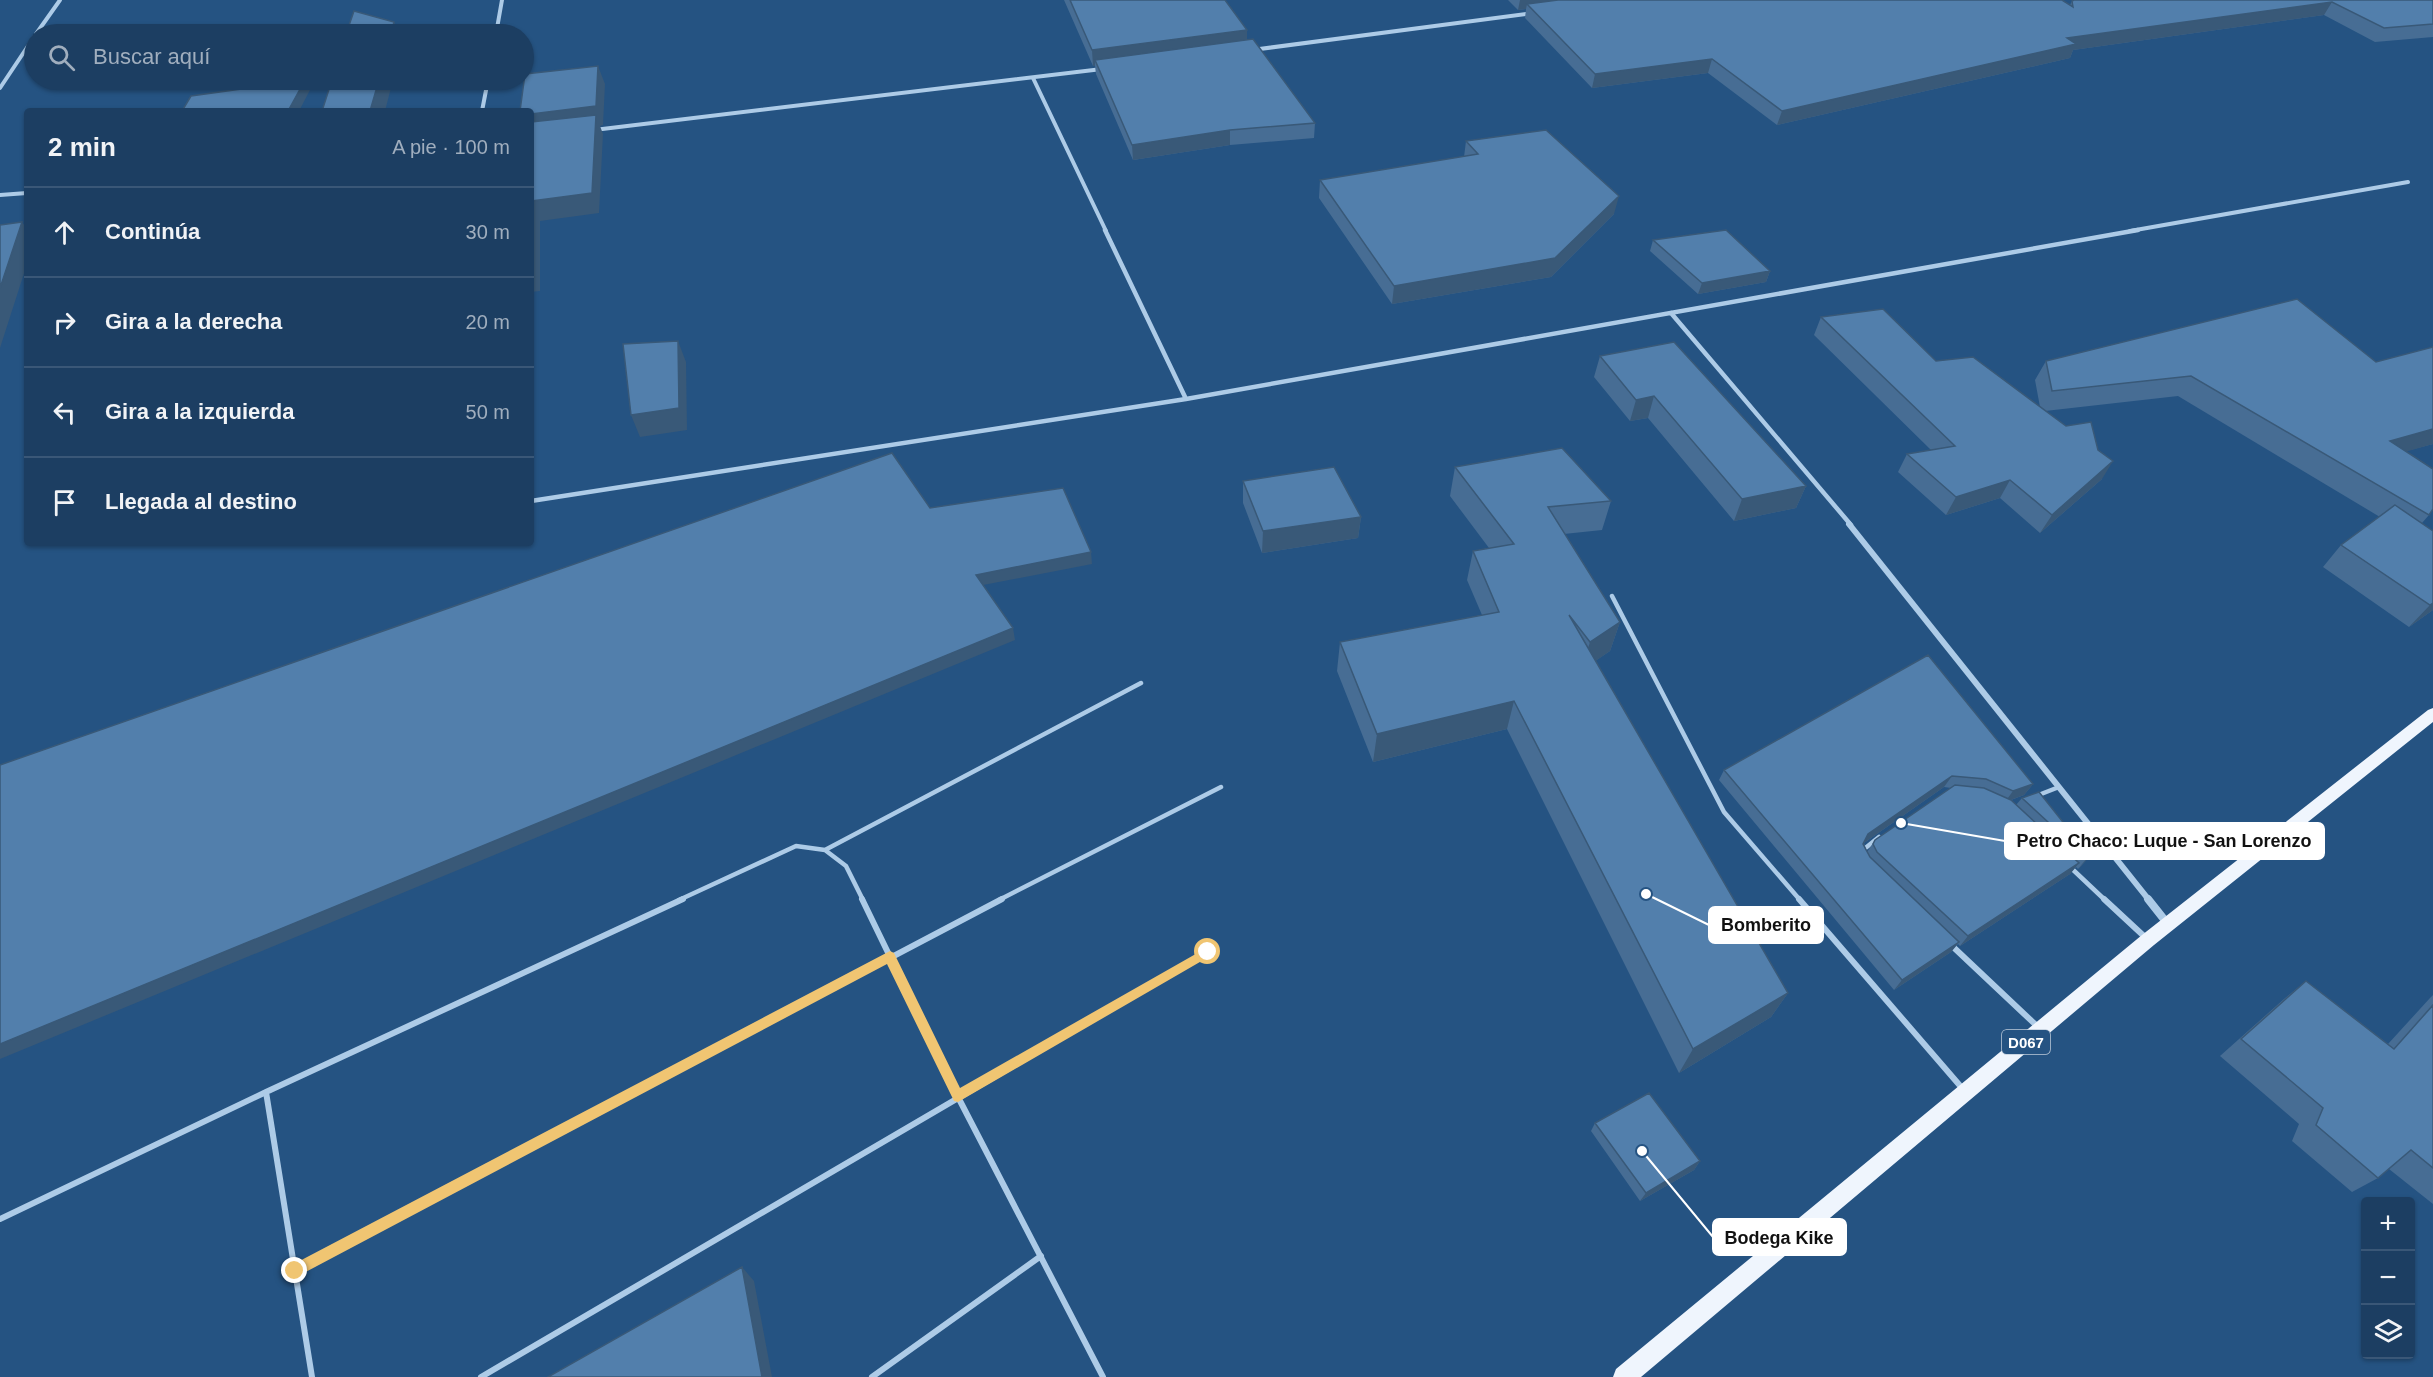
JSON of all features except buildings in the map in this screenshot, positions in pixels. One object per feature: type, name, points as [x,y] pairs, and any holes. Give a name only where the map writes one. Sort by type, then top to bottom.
[{"type":"main road","name":"D067","points":[[1624,1377],[2148,940],[2433,714]]},
{"type":"street","points":[[43,24],[60,0]]},
{"type":"street","points":[[498,24],[502,0]]},
{"type":"street","points":[[1244,51],[1536,12]]},
{"type":"street","points":[[0,88],[24,52]]},
{"type":"street","points":[[589,131],[1103,69]]},
{"type":"street","points":[[1033,78],[1186,399]]},
{"type":"street","points":[[483,108],[486,90]]},
{"type":"street","points":[[534,501],[1186,399],[2408,182]]},
{"type":"street","points":[[0,195],[24,193]]},
{"type":"street","points":[[1671,313],[1862,539],[2168,924]]},
{"type":"lane","points":[[1612,596],[1724,813],[1966,1092]]},
{"type":"lane","points":[[825,850],[1141,683]]},
{"type":"lane","points":[[295,1271],[890,957],[1221,787]]},
{"type":"lane","points":[[2027,799],[2059,787]]},
{"type":"lane","points":[[1862,854],[1865,847],[1883,835]]},
{"type":"lane","points":[[0,1220],[266,1092],[796,846],[825,850],[846,866],[958,1096],[1103,1377]]},
{"type":"lane","points":[[2064,862],[2148,940]]},
{"type":"lane","points":[[1941,935],[2041,1030]]},
{"type":"lane","points":[[481,1377],[958,1096],[1208,952]]},
{"type":"lane","points":[[266,1092],[312,1377]]},
{"type":"lane","points":[[872,1377],[1041,1256]]},
{"type":"place","name":"Petro Chaco: Luque - San Lorenzo","points":[[1901,823]]},
{"type":"place","name":"Bomberito","points":[[1646,894]]},
{"type":"place","name":"Bodega Kike","points":[[1642,1151]]},
{"type":"route","points":[[295,1271],[890,957],[958,1096],[1208,952]]}]
